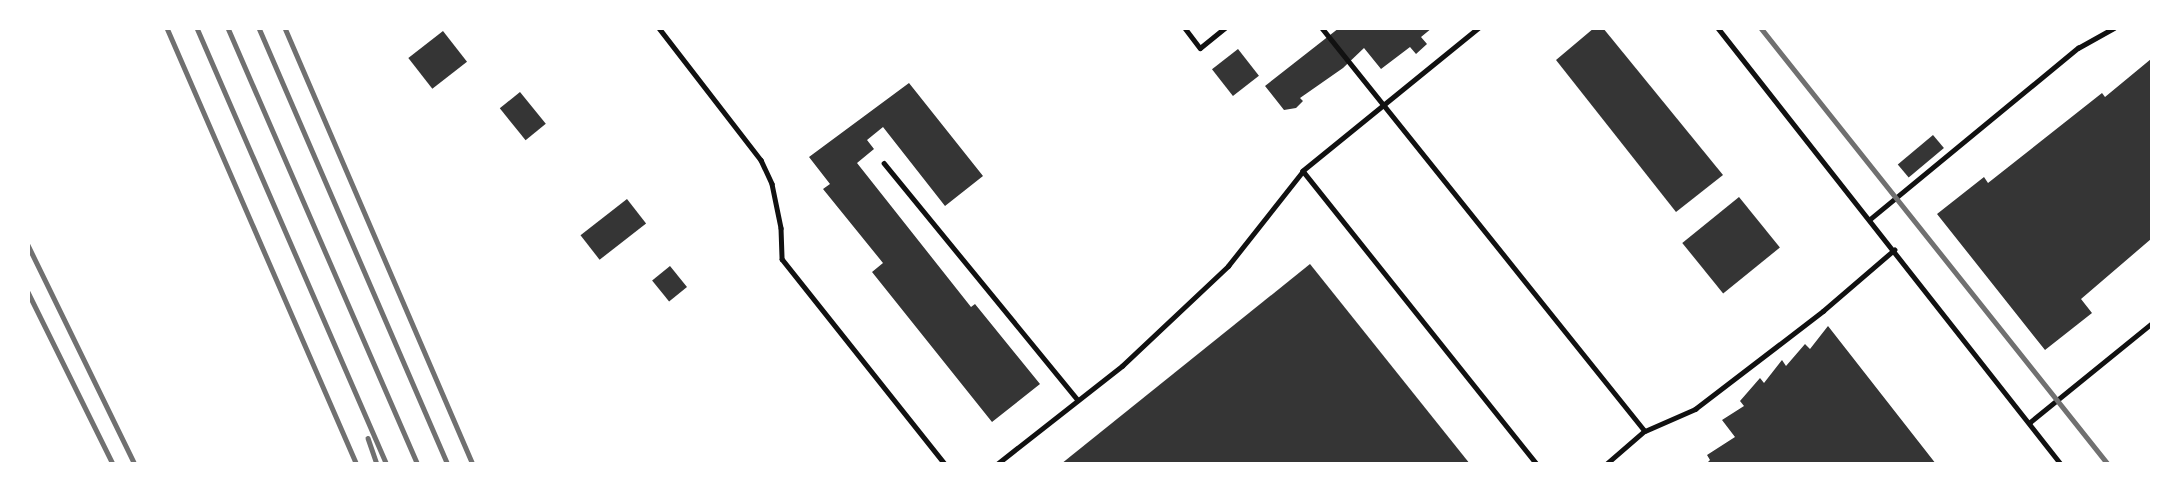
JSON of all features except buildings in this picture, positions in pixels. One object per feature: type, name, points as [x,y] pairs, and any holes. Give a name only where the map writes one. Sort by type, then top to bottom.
[{"type":"lane","points":[[659,28],[761,160],[777,206],[782,259],[945,464]]},
{"type":"lane","points":[[1185,28],[1200,48],[1225,28]]},
{"type":"lane","points":[[1322,28],[1645,431]]},
{"type":"lane","points":[[997,464],[1122,366],[1228,266],[1303,171],[1479,28]]},
{"type":"lane","points":[[1718,28],[2061,464]]},
{"type":"lane","points":[[1869,220],[2078,48],[2114,28]]},
{"type":"lane","points":[[884,163],[1078,400]]},
{"type":"lane","points":[[1303,171],[1538,464]]},
{"type":"lane","points":[[1607,464],[1645,431],[1695,409],[1823,311],[1894,250]]},
{"type":"lane","points":[[2029,423],[2151,323]]},
{"type":"lane","points":[[1007,455],[1007,464]]},
{"type":"railway","points":[[167,28],[357,464]]},
{"type":"railway","points":[[197,28],[387,464]]},
{"type":"railway","points":[[228,28],[418,464]]},
{"type":"railway","points":[[259,28],[448,464]]},
{"type":"railway","points":[[285,28],[473,464]]},
{"type":"railway","points":[[1761,28],[2108,464]]},
{"type":"railway","points":[[28,245],[135,464]]},
{"type":"railway","points":[[28,292],[113,464]]},
{"type":"railway","points":[[368,438],[377,464]]}]
